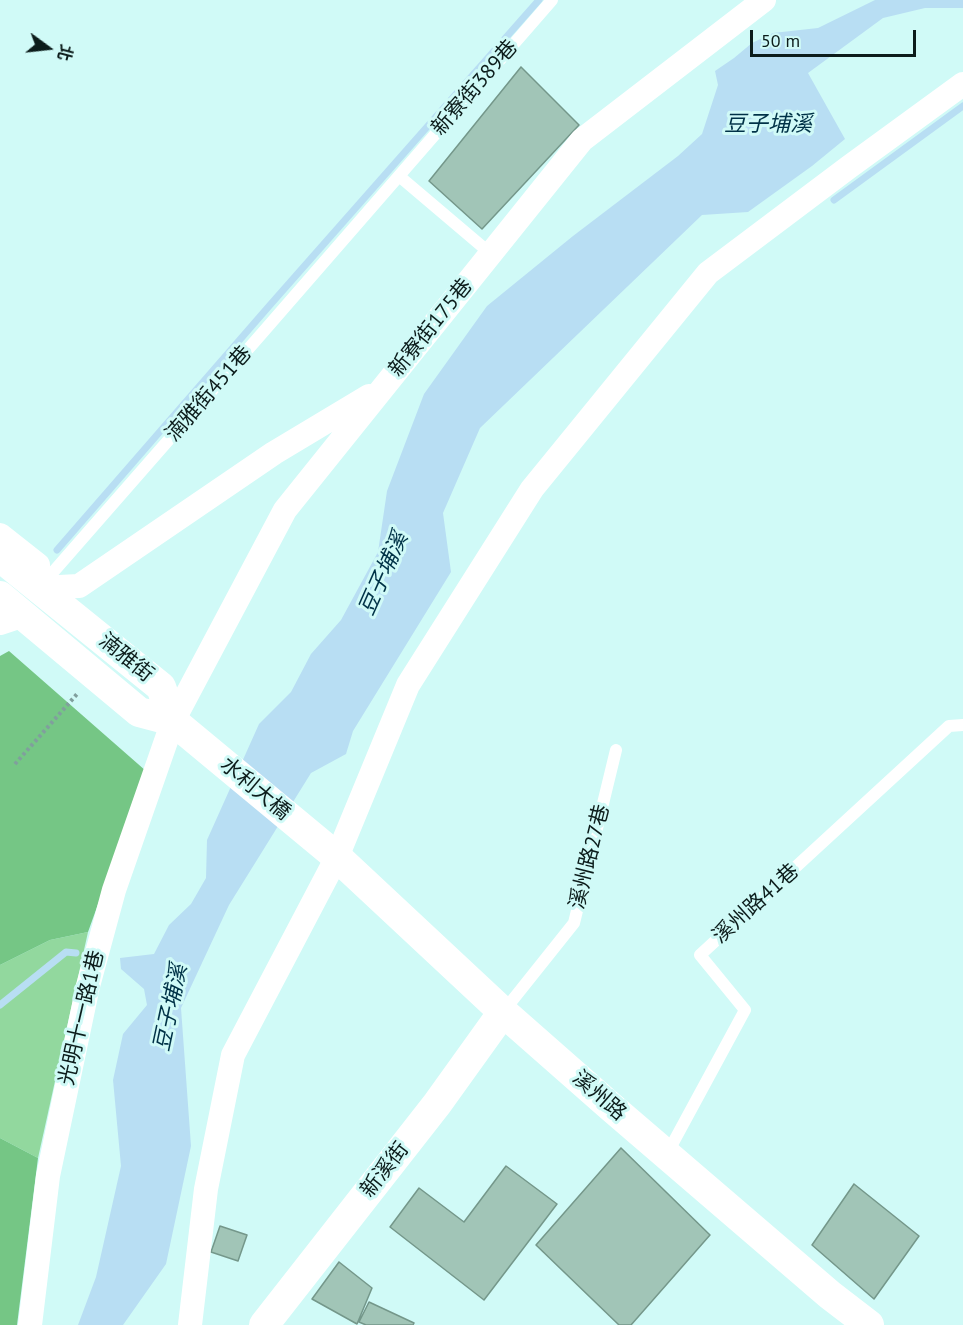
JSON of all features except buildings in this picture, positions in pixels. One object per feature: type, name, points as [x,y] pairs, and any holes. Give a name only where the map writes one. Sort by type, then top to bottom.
[{"type":"street","name":"新寮街175巷","points":[[173,721],[285,510],[582,140],[765,0]]},
{"type":"street","points":[[190,1325],[206,1189],[233,1055],[337,857],[408,685],[532,489],[708,273],[963,84]]},
{"type":"street","points":[[0,596],[25,606],[79,586],[274,453],[384,387]]},
{"type":"street","points":[[0,535],[38,565],[25,606]]},
{"type":"street","points":[[0,557],[25,606]]},
{"type":"street","name":"湳雅街","points":[[25,606],[94,674],[139,712],[173,721]]},
{"type":"street","name":"湳雅街","points":[[25,606],[161,687],[173,721]]},
{"type":"street","name":"水利大橋","points":[[173,721],[337,857]]},
{"type":"street","name":"光明十一路1巷","points":[[30,1325],[48,1176],[88,986],[114,890],[173,721]]},
{"type":"street","name":"溪州路","points":[[337,857],[503,1012],[666,1155],[868,1325]]},
{"type":"street","name":"新溪街","points":[[264,1325],[437,1104],[503,1012]]},
{"type":"lane","name":"新寮街389巷","points":[[399,176],[552,0]]},
{"type":"lane","points":[[399,176],[491,254]]},
{"type":"lane","name":"湳雅街451巷","points":[[25,606],[399,176]]},
{"type":"lane","name":"溪州路41巷","points":[[666,1155],[745,1010],[700,955],[950,726],[963,725]]},
{"type":"lane","name":"溪州路27巷","points":[[503,1012],[574,922],[616,750]]},
{"type":"path","points":[[15,764],[94,674]]},
{"type":"green space","points":[[9,651],[146,771],[88,932],[50,940],[0,965],[0,656]]},
{"type":"green space","points":[[88,932],[38,1158],[0,1138],[0,965],[50,940]]},
{"type":"green space","points":[[0,1138],[38,1158],[17,1325],[0,1325]]},
{"type":"water","name":"豆子埔溪","points":[[875,0],[963,0],[963,8],[925,8],[883,18],[808,73],[845,139],[748,212],[702,215],[480,428],[443,513],[451,572],[353,731],[346,754],[311,773],[229,905],[181,1008],[191,1146],[166,1264],[123,1325],[78,1325],[96,1277],[121,1166],[113,1080],[123,1034],[147,1005],[144,989],[121,969],[120,958],[154,954],[169,925],[191,904],[206,878],[207,840],[259,724],[291,692],[311,654],[341,620],[378,552],[387,491],[424,394],[487,306],[573,236],[678,156],[702,134],[718,85],[715,71],[752,43],[773,33],[818,28]]},
{"type":"waterway","points":[[57,550],[539,0]]},
{"type":"waterway","points":[[834,200],[963,106]]},
{"type":"waterway","points":[[0,1005],[66,952],[76,953]]}]
